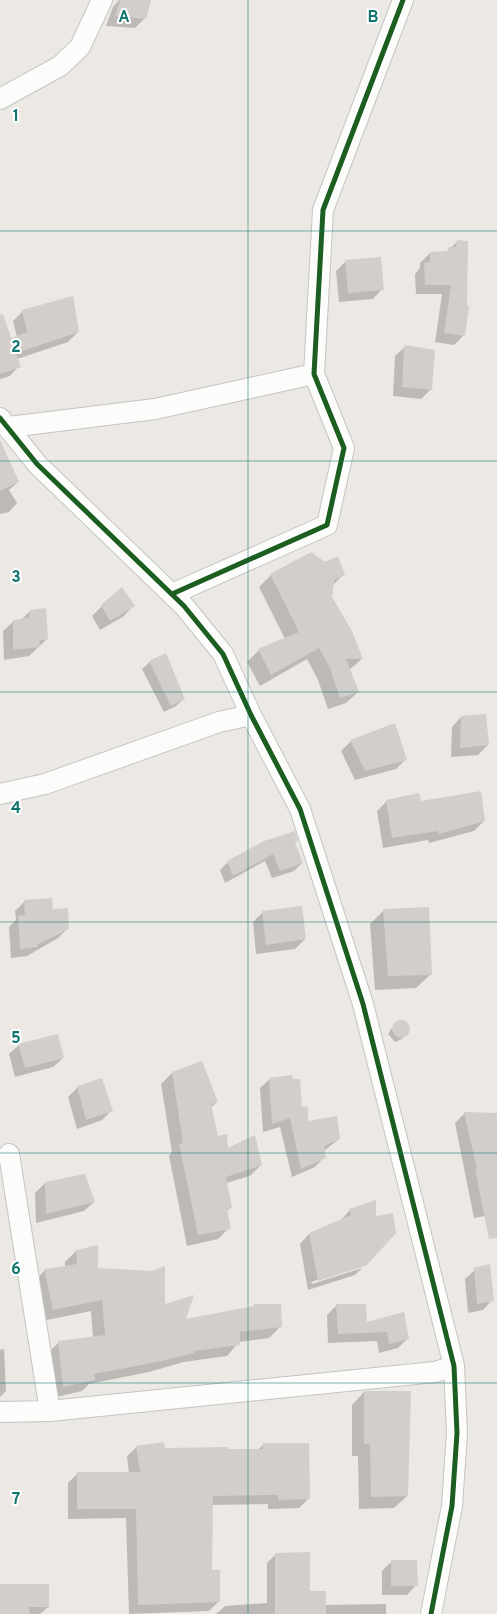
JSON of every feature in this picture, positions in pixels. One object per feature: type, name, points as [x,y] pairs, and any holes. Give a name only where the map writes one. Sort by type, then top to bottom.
[{"type":"street","points":[[0,99],[60,66],[67,60],[80,47],[102,0]]},
{"type":"street","points":[[172,594],[327,525],[344,448],[314,374],[323,210],[403,0]]},
{"type":"street","points":[[4,422],[156,409],[314,374]]},
{"type":"street","points":[[4,422],[37,464],[184,606],[223,654],[251,715],[300,809],[363,1004],[454,1366],[457,1433],[452,1506],[431,1614]]},
{"type":"street","points":[[0,794],[45,784],[219,722],[251,715]]},
{"type":"street","points":[[9,1154],[50,1411]]},
{"type":"street","points":[[0,1412],[50,1411],[435,1372],[454,1366]]},
{"type":"building","points":[[120,0],[151,0],[146,19],[115,16]]},
{"type":"building","points":[[457,240],[468,241],[467,305],[469,306],[465,336],[444,333],[451,285],[425,285],[424,263],[430,262],[430,252],[447,251],[449,247],[456,247]]},
{"type":"building","points":[[381,257],[384,290],[348,293],[345,260]]},
{"type":"building","points":[[73,296],[79,332],[16,353],[21,367],[0,374],[0,315],[3,314],[11,338],[27,332],[22,310]]},
{"type":"building","points":[[404,345],[435,350],[432,390],[402,387]]},
{"type":"building","points":[[0,440],[19,482],[0,491]]},
{"type":"building","points":[[311,552],[325,562],[338,556],[345,575],[334,580],[332,597],[352,631],[363,659],[346,659],[359,692],[340,698],[330,668],[319,648],[271,675],[258,649],[299,632],[270,574]]},
{"type":"building","points":[[122,587],[135,606],[110,621],[101,605]]},
{"type":"building","points":[[46,608],[48,640],[39,640],[40,647],[13,650],[13,620],[29,618],[30,610]]},
{"type":"building","points":[[166,653],[185,699],[171,706],[149,661]]},
{"type":"building","points":[[486,714],[489,745],[460,748],[461,716]]},
{"type":"building","points":[[395,723],[407,760],[365,771],[350,740]]},
{"type":"building","points":[[481,791],[485,821],[439,834],[438,831],[392,838],[386,800],[419,793],[421,801]]},
{"type":"building","points":[[295,831],[298,841],[295,842],[303,863],[280,871],[273,854],[233,876],[227,861],[264,841]]},
{"type":"building","points":[[52,898],[53,909],[68,908],[69,929],[38,944],[38,947],[20,949],[18,916],[25,915],[24,900]]},
{"type":"building","points":[[302,906],[306,939],[266,945],[262,911]]},
{"type":"building","points":[[429,907],[432,975],[388,976],[383,909]]},
{"type":"building","points":[[401,1020],[407,1023],[410,1029],[407,1035],[401,1038],[395,1035],[392,1029],[395,1023]]},
{"type":"building","points":[[58,1034],[64,1058],[25,1068],[18,1044]]},
{"type":"building","points":[[202,1061],[218,1102],[211,1104],[218,1136],[227,1134],[228,1148],[255,1135],[262,1165],[226,1177],[232,1208],[227,1209],[231,1229],[198,1235],[179,1144],[183,1143],[172,1072]]},
{"type":"building","points":[[292,1075],[293,1079],[300,1079],[302,1107],[308,1106],[308,1121],[337,1116],[340,1139],[324,1146],[326,1158],[301,1169],[290,1118],[272,1124],[269,1078]]},
{"type":"building","points":[[102,1078],[113,1111],[86,1120],[77,1086]]},
{"type":"building","points":[[464,1112],[497,1113],[497,1238],[489,1239],[475,1169],[477,1169]]},
{"type":"building","points":[[85,1174],[95,1202],[46,1214],[45,1182]]},
{"type":"building","points":[[376,1200],[376,1216],[393,1213],[396,1233],[367,1265],[318,1281],[309,1233],[351,1215],[349,1209]]},
{"type":"building","points":[[98,1245],[98,1268],[152,1271],[165,1266],[165,1304],[194,1295],[186,1319],[254,1306],[254,1304],[281,1304],[282,1327],[240,1332],[240,1345],[194,1351],[194,1353],[162,1361],[94,1374],[95,1380],[63,1387],[58,1341],[105,1335],[102,1300],[53,1310],[44,1269],[77,1264],[76,1250]]},
{"type":"building","points":[[490,1264],[494,1301],[477,1304],[474,1268]]},
{"type":"building","points":[[336,1304],[366,1304],[367,1322],[404,1312],[409,1339],[389,1344],[387,1332],[338,1334]]},
{"type":"building","points":[[364,1391],[411,1391],[408,1496],[371,1497],[370,1444],[364,1444]]},
{"type":"building","points":[[164,1442],[165,1448],[228,1447],[228,1449],[263,1449],[263,1443],[309,1443],[310,1499],[278,1500],[278,1495],[213,1496],[212,1570],[220,1570],[220,1602],[138,1605],[136,1509],[77,1509],[77,1472],[140,1472],[136,1446]]},
{"type":"building","points":[[310,1552],[310,1591],[326,1591],[326,1614],[275,1614],[275,1553]]},
{"type":"building","points":[[391,1560],[417,1560],[418,1586],[391,1586]]},
{"type":"building","points":[[0,1584],[49,1584],[49,1607],[29,1607],[30,1614],[0,1614]]},
{"type":"cycle path","points":[[172,594],[327,525],[344,448],[314,374],[323,210],[403,0]]},
{"type":"cycle path","points":[[0,418],[37,464],[184,606],[223,654],[251,715],[300,809],[363,1004],[454,1366],[457,1433],[452,1506],[431,1614]]}]
